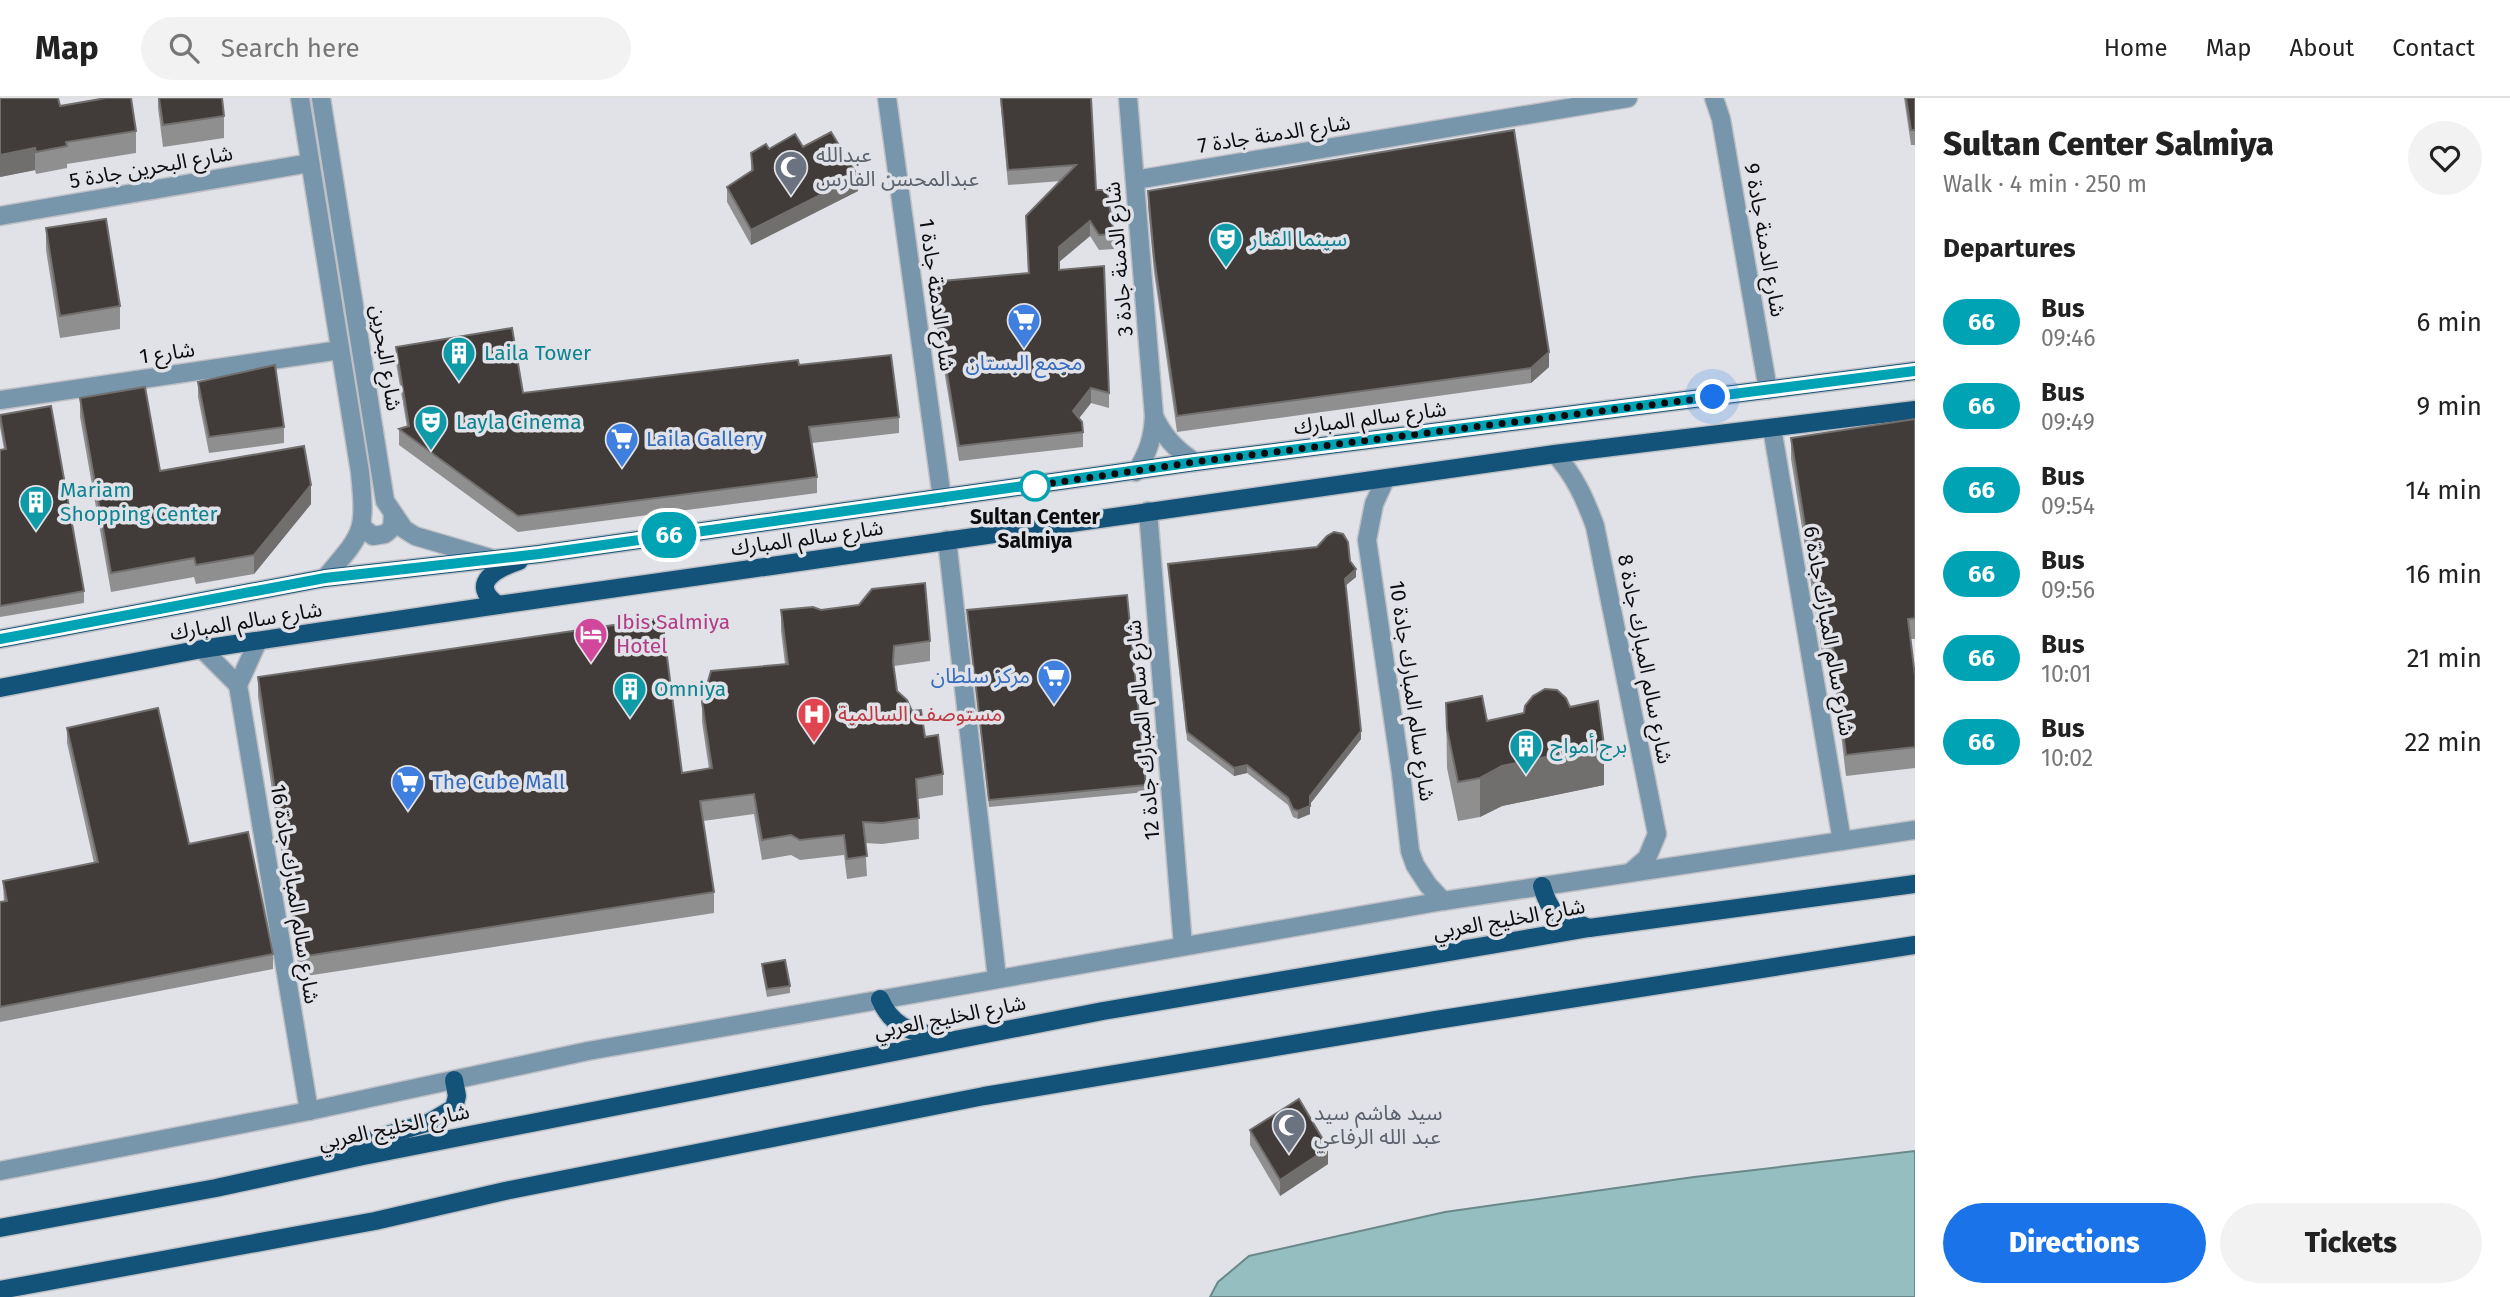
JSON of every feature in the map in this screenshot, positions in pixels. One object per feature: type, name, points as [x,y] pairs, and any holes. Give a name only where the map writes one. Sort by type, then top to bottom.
[{"type":"main road","name":"شارع سالم المبارك","points":[[0,639],[325,578],[539,554],[1195,462],[1915,371]]},
{"type":"main road","name":"شارع سالم المبارك","points":[[0,688],[202,649],[1148,510],[1385,480],[1555,454],[1915,410]]},
{"type":"main road","points":[[498,605],[489,597],[486,588],[490,574],[539,554]]},
{"type":"main road","points":[[0,653],[37,633]]},
{"type":"main road","name":"شارع الخليج العربي","points":[[0,1228],[216,1188],[1111,1009],[1589,928],[1915,884]]},
{"type":"main road","points":[[1542,886],[1550,909],[1563,918],[1589,928]]},
{"type":"main road","points":[[0,1290],[375,1221],[505,1191],[984,1097],[1436,1020],[1914,945]]},
{"type":"main road","points":[[880,999],[885,1012],[903,1028],[920,1034],[967,1038]]},
{"type":"main road","points":[[299,1170],[318,1156],[430,1122],[454,1108],[457,1096],[454,1080]]},
{"type":"street","name":"شارع البحرين","points":[[300,98],[360,472],[364,511],[362,527]]},
{"type":"street","name":"شارع البحرين","points":[[320,98],[385,500],[404,529],[415,536],[490,558]]},
{"type":"street","name":"شارع الدمنة جادة 1","points":[[887,98],[942,498]]},
{"type":"street","name":"شارع الدمنة جادة 3","points":[[1128,98],[1154,416],[1153,436],[1147,455],[1136,472]]},
{"type":"street","name":"شارع الدمنة جادة 7","points":[[1135,180],[1628,98]]},
{"type":"street","name":"شارع الدمنة جادة 9","points":[[1714,98],[1721,119],[1768,390]]},
{"type":"street","name":"شارع البحرين جادة 5","points":[[0,216],[310,163]]},
{"type":"street","name":"شارع 1","points":[[0,400],[340,350]]},
{"type":"street","name":"شارع الدمنة جادة 3","points":[[1154,416],[1163,435],[1178,451],[1195,462]]},
{"type":"street","name":"شارع سالم المبارك جادة 6","points":[[1772,428],[1842,841]]},
{"type":"street","name":"شارع سالم المبارك جادة 8","points":[[1555,454],[1567,467],[1582,492],[1595,526],[1657,834],[1647,858],[1630,873]]},
{"type":"street","name":"شارع سالم المبارك جادة 10","points":[[1385,480],[1374,504],[1367,540],[1410,851],[1415,865],[1428,885],[1443,901]]},
{"type":"street","name":"شارع سالم المبارك جادة 12","points":[[1148,510],[1183,946]]},
{"type":"street","points":[[325,578],[355,542],[362,527],[373,536],[385,534],[392,528],[393,514]]},
{"type":"street","points":[[947,540],[997,978]]},
{"type":"street","points":[[202,649],[238,685],[258,641]]},
{"type":"street","name":"شارع سالم المبارك جادة 16","points":[[238,685],[309,1111]]},
{"type":"street","points":[[0,1171],[309,1111],[588,1051],[997,978],[1443,901],[1915,830]]},
{"type":"water","points":[[1915,1151],[1915,1297],[1210,1297],[1218,1282],[1249,1256],[1445,1212],[1694,1177]]},
{"type":"building","points":[[0,98],[58,98],[60,106],[106,98],[131,98],[136,131],[66,142],[67,146],[36,152],[35,148],[0,155]]},
{"type":"building","points":[[159,98],[222,98],[224,116],[163,125]]},
{"type":"building","name":"مجمع البستان","points":[[1001,98],[1091,98],[1096,190],[1107,190],[1114,234],[1099,235],[1090,221],[1059,247],[1059,270],[1104,266],[1109,393],[1091,388],[1073,411],[1082,422],[1083,432],[959,446],[932,282],[1029,273],[1026,216],[1076,165],[1008,170]]},
{"type":"building","points":[[1906,98],[1915,98],[1915,130],[1911,130]]},
{"type":"building","points":[[1514,130],[1549,352],[1531,368],[1177,416],[1154,257],[1148,191]]},
{"type":"building","name":"عبدالله عبدالمحسن الفارس","points":[[831,132],[858,176],[751,230],[727,187],[753,170],[751,153],[766,144],[769,149],[795,134],[803,147]]},
{"type":"building","points":[[106,219],[120,306],[60,316],[46,228]]},
{"type":"building","name":"Laila Gallery","points":[[512,328],[523,393],[798,360],[799,365],[891,355],[899,417],[809,427],[817,477],[518,516],[399,429],[409,426],[396,347]]},
{"type":"building","points":[[275,365],[284,427],[209,437],[198,382]]},
{"type":"building","points":[[145,387],[160,471],[304,446],[311,485],[254,555],[196,565],[194,558],[111,573],[80,398]]},
{"type":"building","name":"Mariam Shopping Center","points":[[51,406],[84,591],[0,606],[0,450],[6,449],[0,415]]},
{"type":"building","points":[[1915,419],[1915,618],[1908,619],[1915,676],[1915,747],[1846,755],[1831,631],[1822,632],[1791,438]]},
{"type":"building","points":[[1334,532],[1343,534],[1348,542],[1350,561],[1356,569],[1345,579],[1361,731],[1310,796],[1310,806],[1298,811],[1293,809],[1288,798],[1247,765],[1234,768],[1187,732],[1168,564],[1317,547]]},
{"type":"building","points":[[925,583],[930,641],[894,646],[893,662],[897,691],[907,700],[912,711],[921,710],[925,737],[938,735],[943,774],[916,779],[919,818],[882,823],[863,822],[867,856],[847,859],[844,835],[800,840],[791,835],[762,840],[754,794],[700,801],[714,892],[300,957],[258,677],[662,618],[682,773],[712,768],[702,702],[711,671],[788,664],[781,610],[813,607],[821,610],[859,605],[872,589]]},
{"type":"building","name":"مركز سلطان","points":[[1127,595],[1146,785],[989,800],[967,610]]},
{"type":"building","points":[[1545,689],[1557,690],[1566,698],[1570,707],[1598,701],[1604,745],[1502,766],[1480,778],[1458,782],[1447,729],[1446,703],[1482,696],[1487,721],[1524,713],[1525,706],[1533,696]]},
{"type":"building","points":[[158,708],[189,844],[248,832],[273,954],[0,1007],[0,902],[7,901],[3,881],[98,862],[67,728]]},
{"type":"building","points":[[785,960],[790,986],[767,989],[762,964]]},
{"type":"building","name":"سيد هاشم سيد عبد الله الرفاعي","points":[[1299,1099],[1328,1148],[1280,1180],[1250,1130]]},
{"type":"bus line","name":"66","points":[[0,639],[325,578],[539,554],[1195,462],[1915,371]]},
{"type":"place","name":"عبدالله عبدالمحسن الفارس","points":[[791,197]]},
{"type":"place","name":"سينما الفنار","points":[[1226,269]]},
{"type":"place","name":"مجمع البستان","points":[[1024,350]]},
{"type":"place","name":"Laila Tower","points":[[459,383]]},
{"type":"place","name":"Layla Cinema","points":[[431,452]]},
{"type":"place","name":"Laila Gallery","points":[[622,469]]},
{"type":"place","name":"Sultan Center Salmiya","points":[[1035,486]]},
{"type":"place","name":"Mariam Shopping Center","points":[[36,532]]},
{"type":"place","name":"Ibis Salmiya Hotel","points":[[591,664]]},
{"type":"place","name":"مركز سلطان","points":[[1054,706]]},
{"type":"place","name":"Omniya","points":[[630,719]]},
{"type":"place","name":"مستوصف السالمية","points":[[814,744]]},
{"type":"place","name":"برج أمواج","points":[[1526,776]]},
{"type":"place","name":"The Cube Mall","points":[[408,812]]},
{"type":"place","name":"سيد هاشم سيد عبد الله الرفاعي","points":[[1289,1155]]},
{"type":"route","points":[[1035,486],[1025,487],[1195,462],[1713,397]]}]
